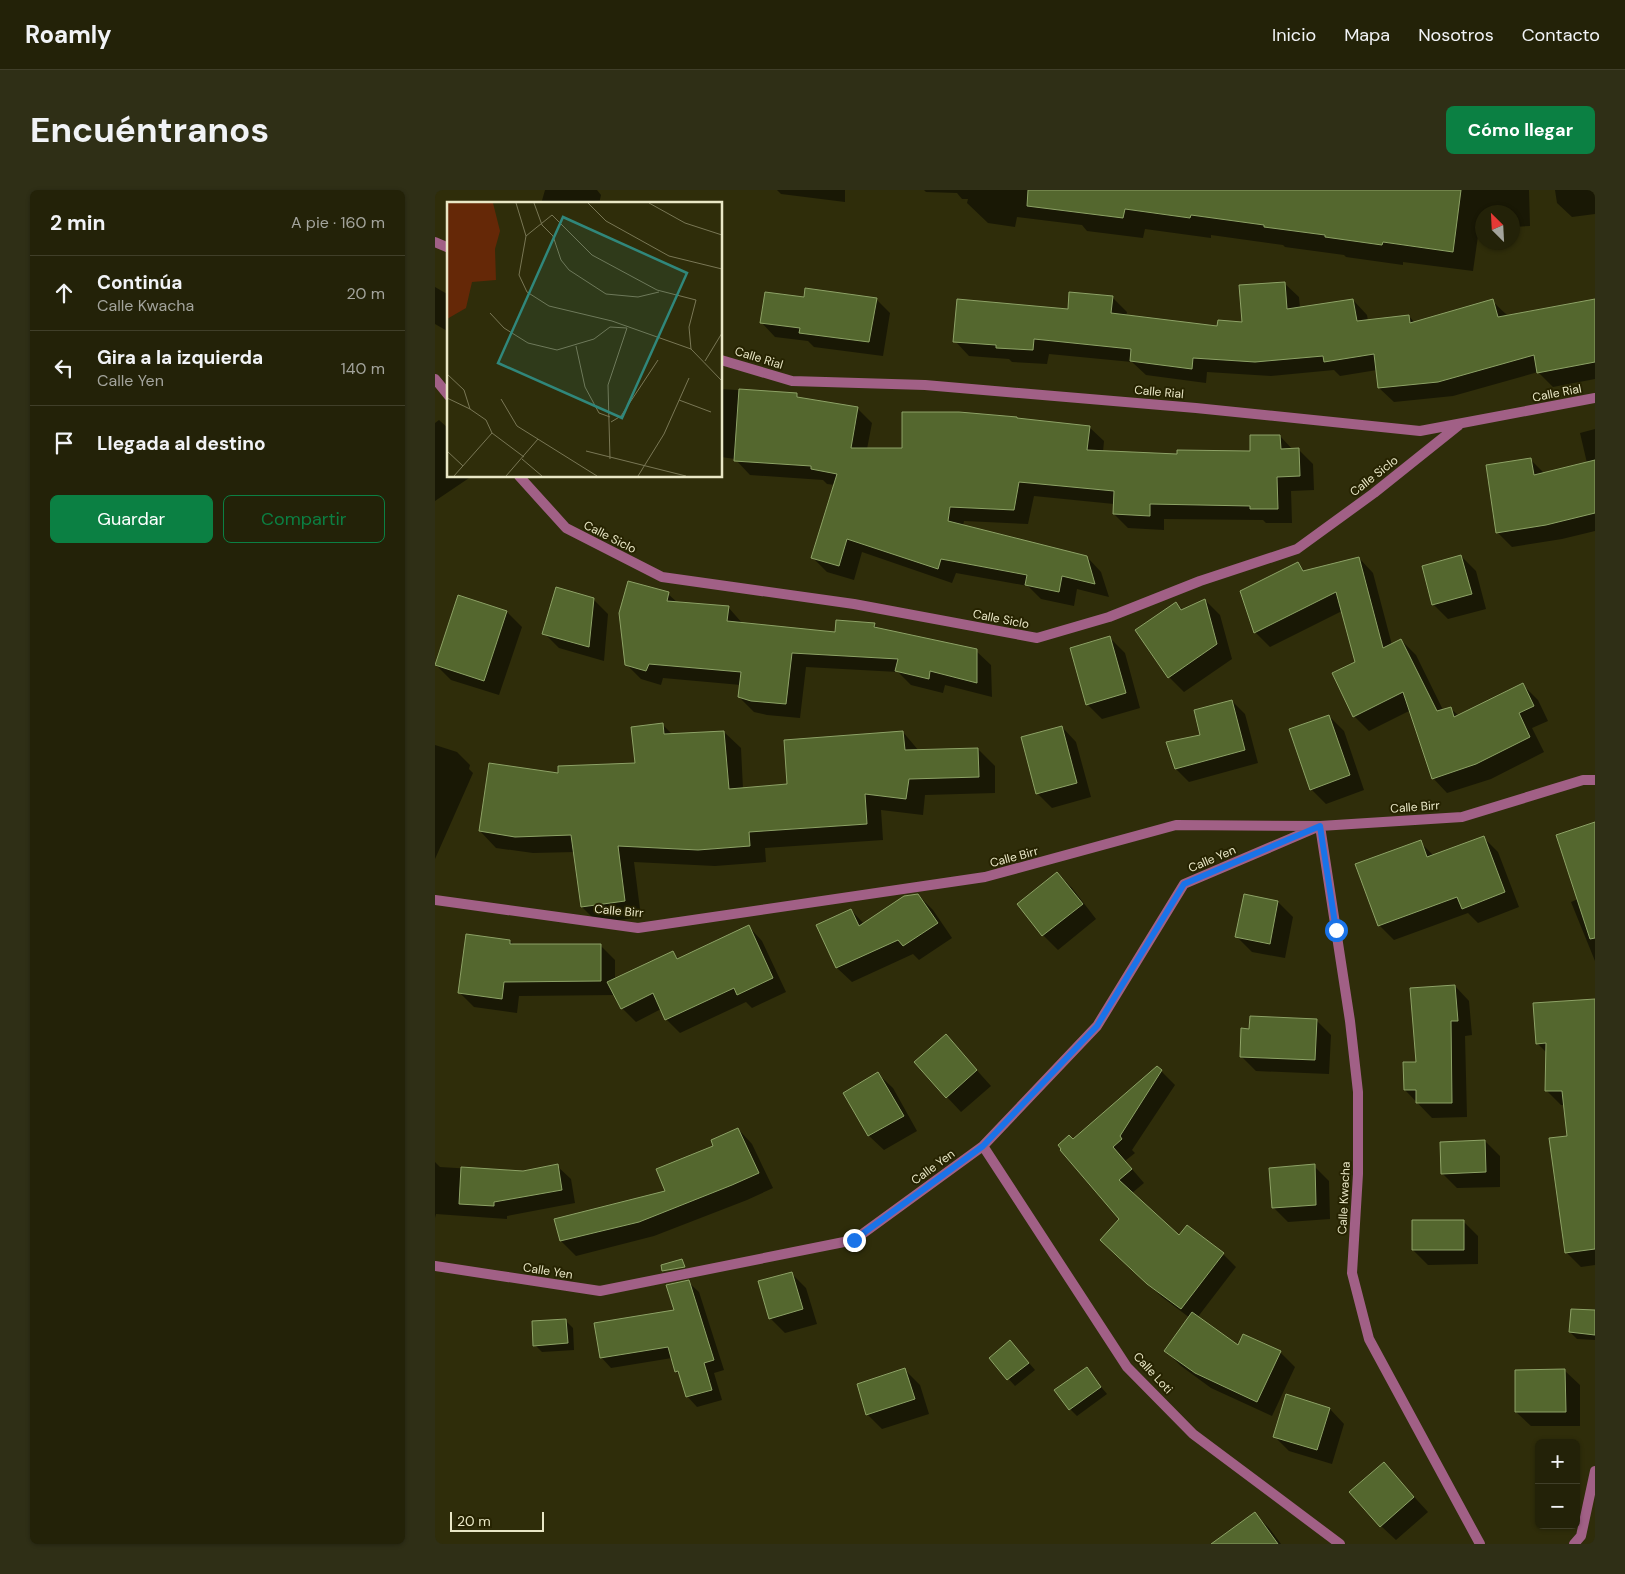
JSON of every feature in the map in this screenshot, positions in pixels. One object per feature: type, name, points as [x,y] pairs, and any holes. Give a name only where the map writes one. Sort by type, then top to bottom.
[{"type":"street","points":[[435,242],[447,247]]},
{"type":"street","name":"Calle Rial","points":[[723,361],[792,381],[925,385],[1196,408],[1420,431],[1595,398]]},
{"type":"street","points":[[435,379],[447,394]]},
{"type":"street","name":"Calle Siclo","points":[[521,478],[566,528],[662,577],[854,604],[1037,638],[1109,617],[1200,581],[1297,549],[1374,493],[1459,425]]},
{"type":"street","name":"Calle Birr","points":[[435,900],[638,928],[985,878],[1176,825],[1320,826],[1462,816],[1583,780],[1595,780]]},
{"type":"street","name":"Calle Yen","points":[[435,1266],[600,1291],[854,1240],[983,1146],[1097,1026],[1184,884],[1320,826]]},
{"type":"street","name":"Calle Kwacha","points":[[1320,826],[1350,1021],[1358,1092],[1358,1174],[1352,1273],[1369,1340],[1480,1544]]},
{"type":"street","name":"Calle Loti","points":[[983,1146],[1127,1367],[1193,1434],[1340,1544]]},
{"type":"street","points":[[1574,1544],[1581,1536],[1595,1471]]},
{"type":"building","points":[[1028,190],[1461,190],[1453,252],[1383,242],[1382,245],[1325,237],[1325,235],[1191,215],[1190,218],[1125,209],[1123,218],[1027,206]]},
{"type":"building","points":[[1285,282],[1287,309],[1353,299],[1357,321],[1409,315],[1410,323],[1493,299],[1498,317],[1595,299],[1595,362],[1537,373],[1534,355],[1438,382],[1378,388],[1374,354],[1324,362],[1323,356],[1255,362],[1193,358],[1192,369],[1130,361],[1131,349],[1034,339],[1033,350],[996,348],[996,345],[953,342],[957,299],[1068,309],[1069,292],[1113,296],[1111,313],[1217,326],[1218,320],[1242,322],[1239,285]]},
{"type":"building","points":[[805,288],[877,298],[869,342],[799,333],[800,328],[760,323],[765,292],[804,297]]},
{"type":"building","points":[[739,389],[797,393],[797,397],[858,407],[851,448],[902,448],[902,412],[959,412],[1090,426],[1087,450],[1177,454],[1177,450],[1250,451],[1250,435],[1280,435],[1281,449],[1299,448],[1300,476],[1277,477],[1278,509],[1250,509],[1250,506],[1150,504],[1150,516],[1113,514],[1114,491],[1019,482],[1014,510],[950,507],[948,521],[1087,556],[1095,584],[1062,576],[1059,592],[1025,585],[1027,575],[941,559],[938,569],[847,539],[839,566],[811,558],[837,474],[811,469],[811,466],[734,461]]},
{"type":"building","points":[[1531,458],[1534,475],[1595,460],[1595,513],[1546,525],[1496,533],[1486,465]]},
{"type":"building","points":[[1461,555],[1472,594],[1432,605],[1422,566]]},
{"type":"building","points":[[1359,557],[1383,648],[1401,639],[1437,711],[1451,707],[1454,717],[1523,683],[1534,706],[1519,713],[1530,737],[1476,764],[1432,779],[1403,692],[1353,717],[1332,673],[1355,662],[1336,592],[1254,633],[1240,591],[1298,562],[1303,571]]},
{"type":"building","points":[[628,581],[669,592],[667,601],[729,606],[727,621],[835,632],[836,620],[875,623],[874,627],[977,649],[977,683],[930,671],[929,679],[895,671],[898,659],[792,653],[786,704],[751,701],[738,697],[741,672],[649,664],[646,671],[625,665],[619,613]]},
{"type":"building","points":[[556,587],[594,598],[589,647],[542,634]]},
{"type":"building","points":[[458,595],[507,611],[484,681],[435,665]]},
{"type":"building","points":[[1205,599],[1217,644],[1168,678],[1135,630],[1176,602],[1181,610]]},
{"type":"building","points":[[1110,636],[1126,693],[1086,705],[1070,648]]},
{"type":"building","points":[[1232,700],[1245,750],[1175,769],[1166,742],[1200,735],[1194,710]]},
{"type":"building","points":[[1329,715],[1350,775],[1310,790],[1289,729]]},
{"type":"building","points":[[663,723],[664,734],[724,731],[729,789],[787,784],[784,740],[903,731],[905,750],[978,748],[979,777],[909,779],[906,799],[865,794],[867,824],[749,832],[750,846],[698,850],[618,846],[625,901],[581,907],[571,835],[515,837],[479,831],[489,763],[558,773],[558,766],[635,763],[631,727]]},
{"type":"building","points":[[1062,726],[1077,783],[1036,794],[1021,737]]},
{"type":"building","points":[[1595,822],[1595,938],[1590,939],[1556,835]]},
{"type":"building","points":[[1484,836],[1505,892],[1462,909],[1457,897],[1378,926],[1355,864],[1421,840],[1427,857]]},
{"type":"building","points":[[1057,872],[1083,904],[1042,936],[1017,904]]},
{"type":"building","points":[[918,894],[938,923],[903,946],[898,940],[836,968],[816,925],[851,909],[859,926],[904,896]]},
{"type":"building","points":[[1244,894],[1278,901],[1270,944],[1235,937]]},
{"type":"building","points":[[749,925],[773,978],[737,995],[734,988],[665,1020],[653,993],[621,1009],[607,982],[673,951],[677,959]]},
{"type":"building","points":[[466,934],[510,940],[510,944],[601,944],[601,981],[504,982],[502,999],[458,993]]},
{"type":"building","points":[[1455,985],[1458,1021],[1451,1021],[1452,1103],[1416,1103],[1416,1090],[1404,1090],[1403,1062],[1416,1062],[1410,988]]},
{"type":"building","points":[[1595,999],[1595,1249],[1565,1253],[1549,1138],[1567,1136],[1562,1091],[1545,1091],[1546,1043],[1536,1044],[1533,1003]]},
{"type":"building","points":[[1250,1016],[1317,1019],[1315,1060],[1240,1057],[1241,1028],[1249,1029]]},
{"type":"building","points":[[946,1034],[977,1070],[946,1098],[914,1062]]},
{"type":"building","points":[[1157,1066],[1162,1070],[1120,1136],[1122,1139],[1113,1147],[1132,1169],[1119,1180],[1179,1235],[1187,1225],[1224,1253],[1181,1309],[1147,1284],[1100,1240],[1119,1219],[1060,1150],[1058,1145],[1069,1135],[1073,1139]]},
{"type":"building","points":[[878,1072],[904,1116],[868,1136],[843,1093]]},
{"type":"building","points":[[738,1128],[759,1173],[639,1222],[560,1241],[554,1219],[665,1191],[656,1169],[713,1146],[711,1140]]},
{"type":"building","points":[[1485,1140],[1486,1172],[1441,1174],[1440,1142]]},
{"type":"building","points":[[558,1164],[562,1190],[494,1202],[494,1206],[459,1204],[461,1167],[523,1171]]},
{"type":"building","points":[[1315,1164],[1316,1205],[1272,1208],[1269,1168]]},
{"type":"building","points":[[1412,1220],[1464,1220],[1464,1250],[1412,1250]]},
{"type":"building","points":[[682,1259],[685,1267],[662,1271],[661,1265]]},
{"type":"building","points":[[792,1272],[803,1309],[769,1319],[758,1281]]},
{"type":"building","points":[[689,1280],[714,1360],[704,1363],[712,1390],[686,1397],[678,1371],[675,1372],[668,1347],[600,1358],[594,1323],[674,1310],[666,1285]]},
{"type":"building","points":[[1571,1309],[1595,1310],[1595,1335],[1569,1332]]},
{"type":"building","points":[[1192,1312],[1238,1345],[1243,1334],[1281,1351],[1257,1402],[1195,1373],[1164,1351]]},
{"type":"building","points":[[566,1319],[568,1343],[533,1346],[532,1321]]},
{"type":"building","points":[[1010,1340],[1029,1363],[1007,1380],[989,1358]]},
{"type":"building","points":[[1087,1367],[1101,1387],[1069,1410],[1054,1390]]},
{"type":"building","points":[[905,1368],[915,1399],[866,1415],[857,1384]]},
{"type":"building","points":[[1565,1369],[1566,1412],[1515,1412],[1515,1370]]},
{"type":"building","points":[[1286,1394],[1330,1408],[1317,1450],[1273,1437]]},
{"type":"building","points":[[1384,1462],[1414,1497],[1380,1527],[1349,1492]]},
{"type":"building","points":[[1255,1512],[1278,1544],[1211,1544]]},
{"type":"route","points":[[854,1240],[983,1146],[1097,1026],[1184,884],[1320,826],[1336,930]]}]
